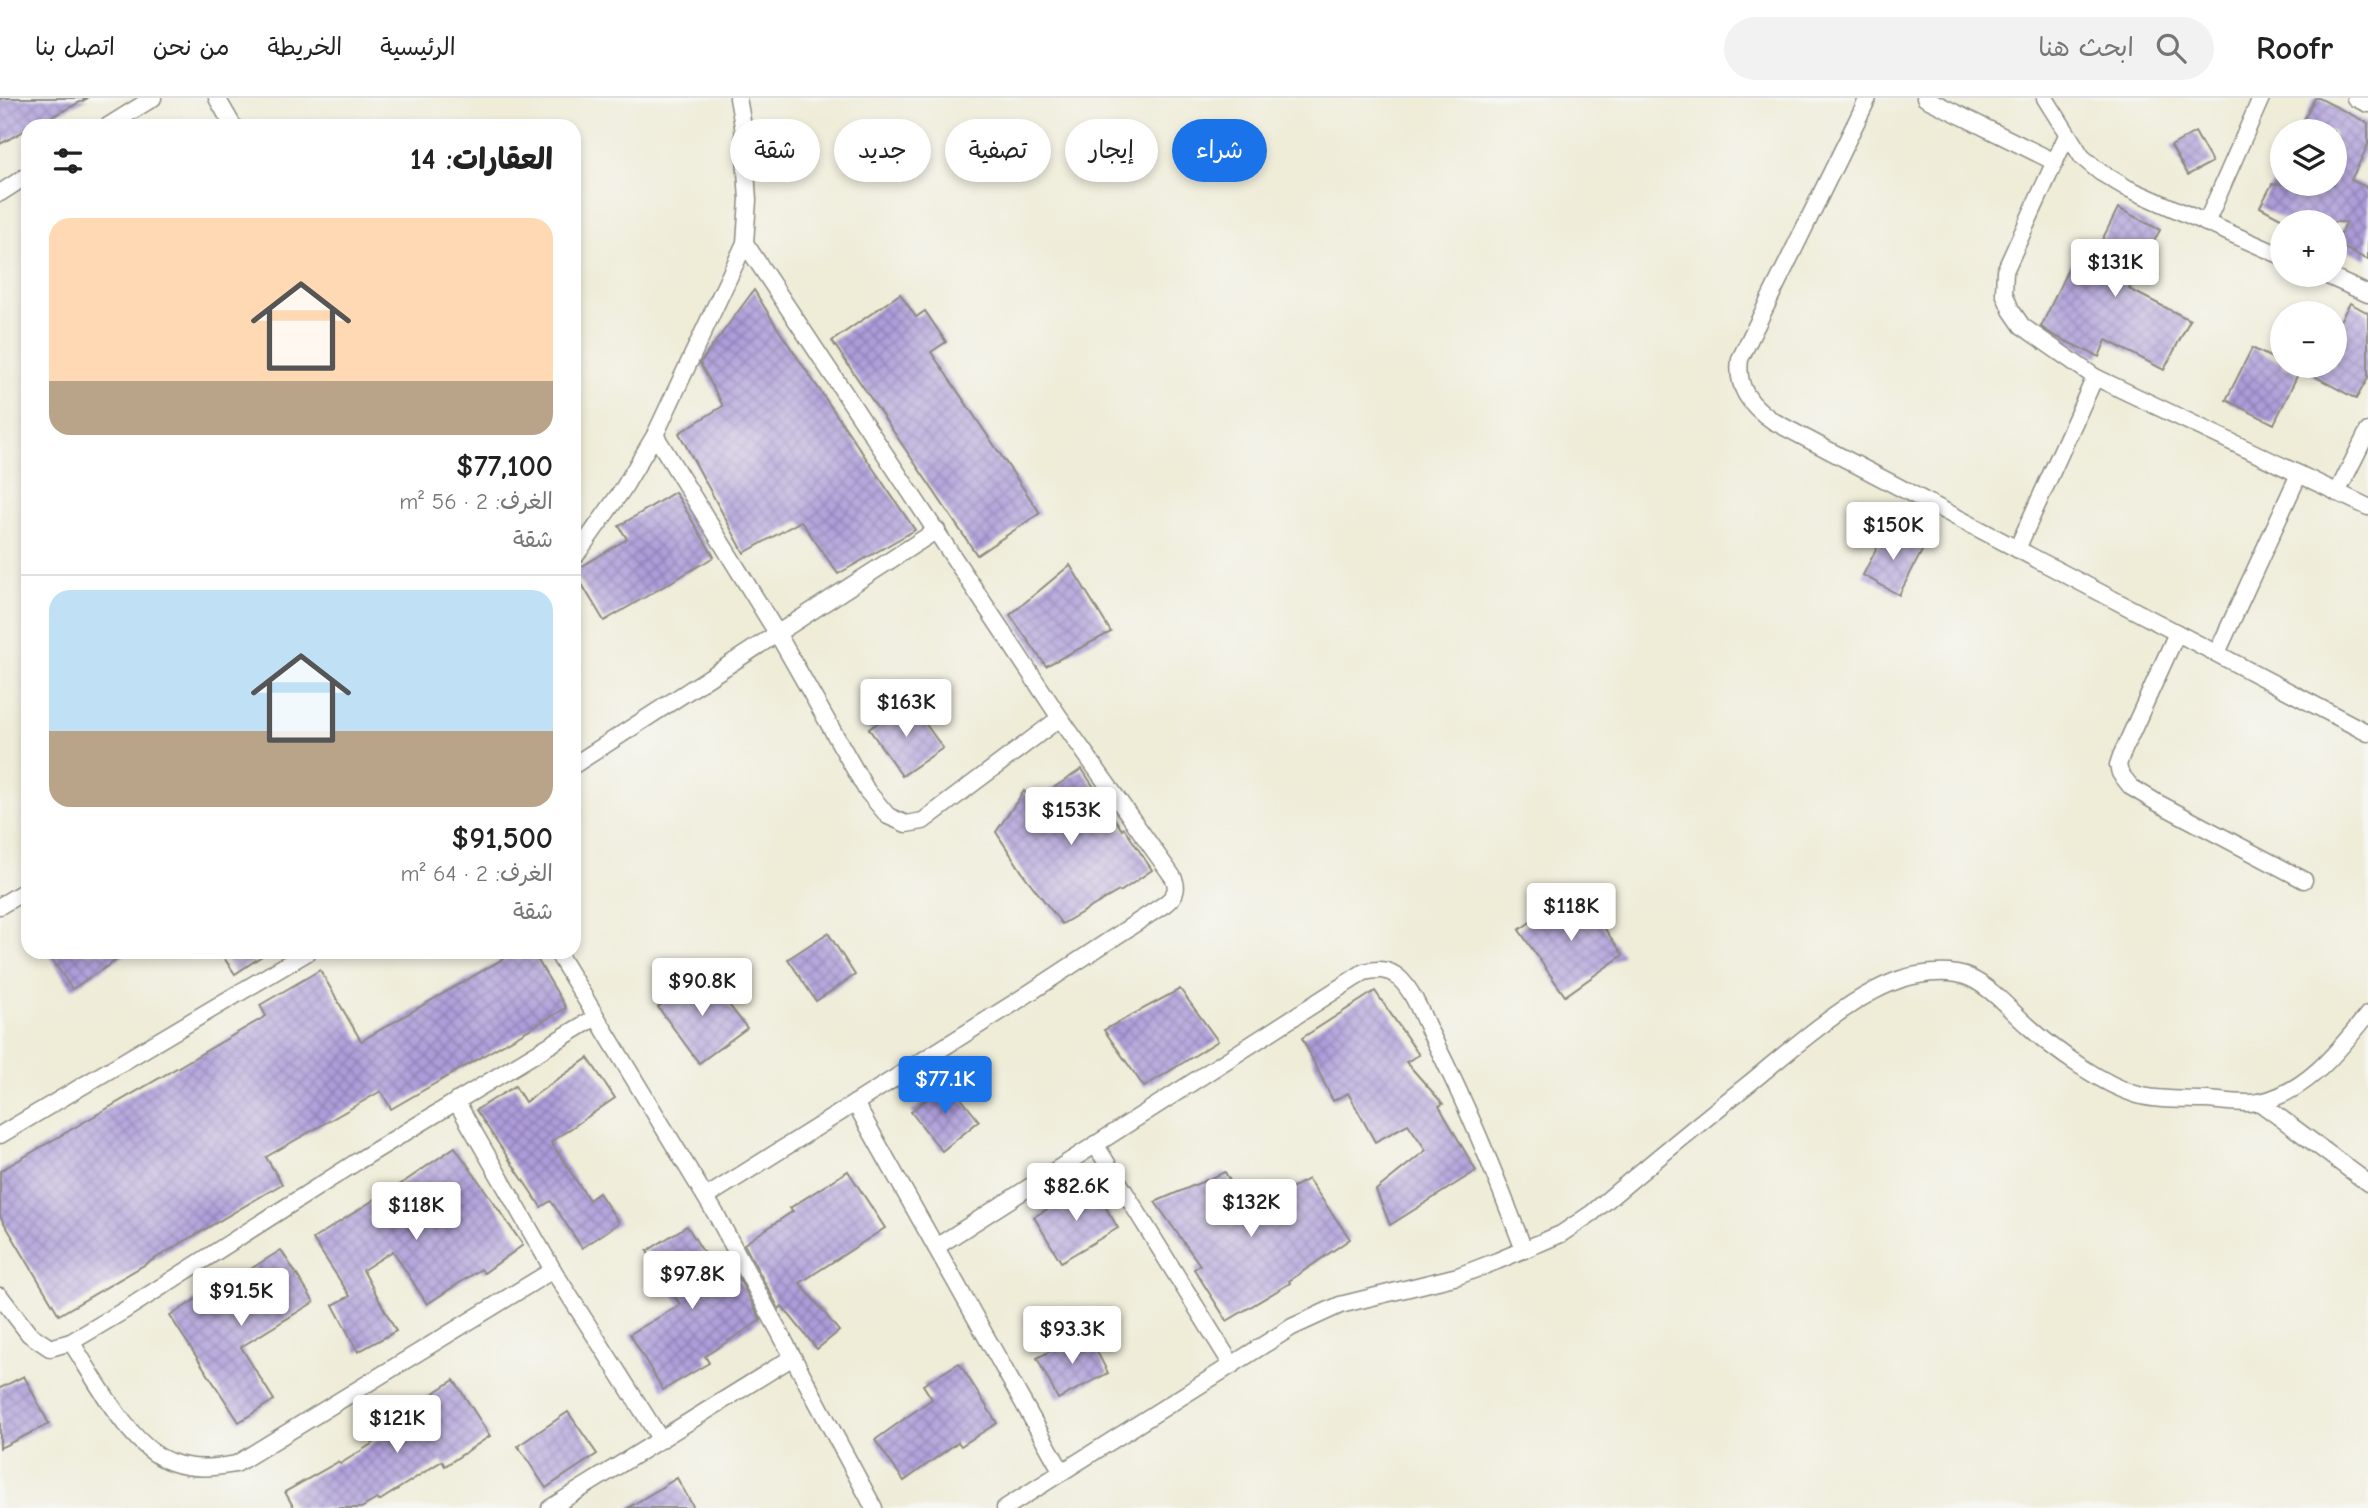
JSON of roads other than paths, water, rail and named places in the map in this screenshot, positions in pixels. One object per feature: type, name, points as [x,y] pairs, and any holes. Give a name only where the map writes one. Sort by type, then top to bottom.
[{"type":"street","points":[[119,119],[153,98]]},
{"type":"street","points":[[217,98],[229,119]]},
{"type":"street","points":[[581,548],[623,489],[655,435],[745,243],[748,200],[743,125],[738,98]]},
{"type":"street","points":[[1868,98],[1740,359],[1738,372],[1741,383],[1746,396],[1756,409],[1773,421],[2368,733]]},
{"type":"street","points":[[1925,98],[2055,162]]},
{"type":"street","points":[[2045,98],[2082,157],[2100,173],[2127,188],[2270,251]]},
{"type":"street","points":[[2206,223],[2261,98]]},
{"type":"street","points":[[2355,98],[2368,104]]},
{"type":"street","points":[[2067,135],[2005,271],[2004,293],[2022,326],[2095,377],[2368,508]]},
{"type":"street","points":[[0,193],[21,180]]},
{"type":"street","points":[[706,1197],[1014,1003],[1173,898],[1176,888],[1173,877],[1060,718],[745,243]]},
{"type":"street","points":[[2347,284],[2368,294]]},
{"type":"street","points":[[2017,549],[2095,377]]},
{"type":"street","points":[[2337,493],[2368,431]]},
{"type":"street","points":[[655,435],[777,633],[867,791],[888,816],[906,824],[922,821],[1060,718]]},
{"type":"street","points":[[2217,653],[2299,474]]},
{"type":"street","points":[[581,760],[937,530]]},
{"type":"street","points":[[2177,633],[2121,756],[2118,765],[2120,772],[2131,787],[2156,802],[2304,880]]},
{"type":"street","points":[[0,906],[21,893]]},
{"type":"street","points":[[0,1135],[296,959]]},
{"type":"street","points":[[561,959],[706,1197],[874,1508]]},
{"type":"street","points":[[936,1247],[1364,972],[1387,970],[1398,977],[1408,989],[1451,1074],[1493,1169],[1524,1250]]},
{"type":"street","points":[[1005,1508],[1292,1327],[1340,1306],[1458,1276],[1561,1234],[1592,1213],[1832,1018],[1891,982],[1916,975],[1950,973],[1972,979],[2068,1059],[2139,1095],[2259,1102],[2300,1086],[2339,1050],[2368,1014]]},
{"type":"street","points":[[0,1296],[29,1334],[50,1348],[71,1342],[456,1101],[596,1017]]},
{"type":"street","points":[[456,1101],[554,1270],[660,1440]]},
{"type":"street","points":[[2259,1102],[2368,1183]]},
{"type":"street","points":[[855,1103],[1062,1472]]},
{"type":"street","points":[[1095,1144],[1232,1365]]},
{"type":"street","points":[[71,1342],[130,1431],[149,1451],[171,1462],[206,1469],[236,1464],[554,1270]]},
{"type":"street","points":[[550,1508],[793,1357]]}]
